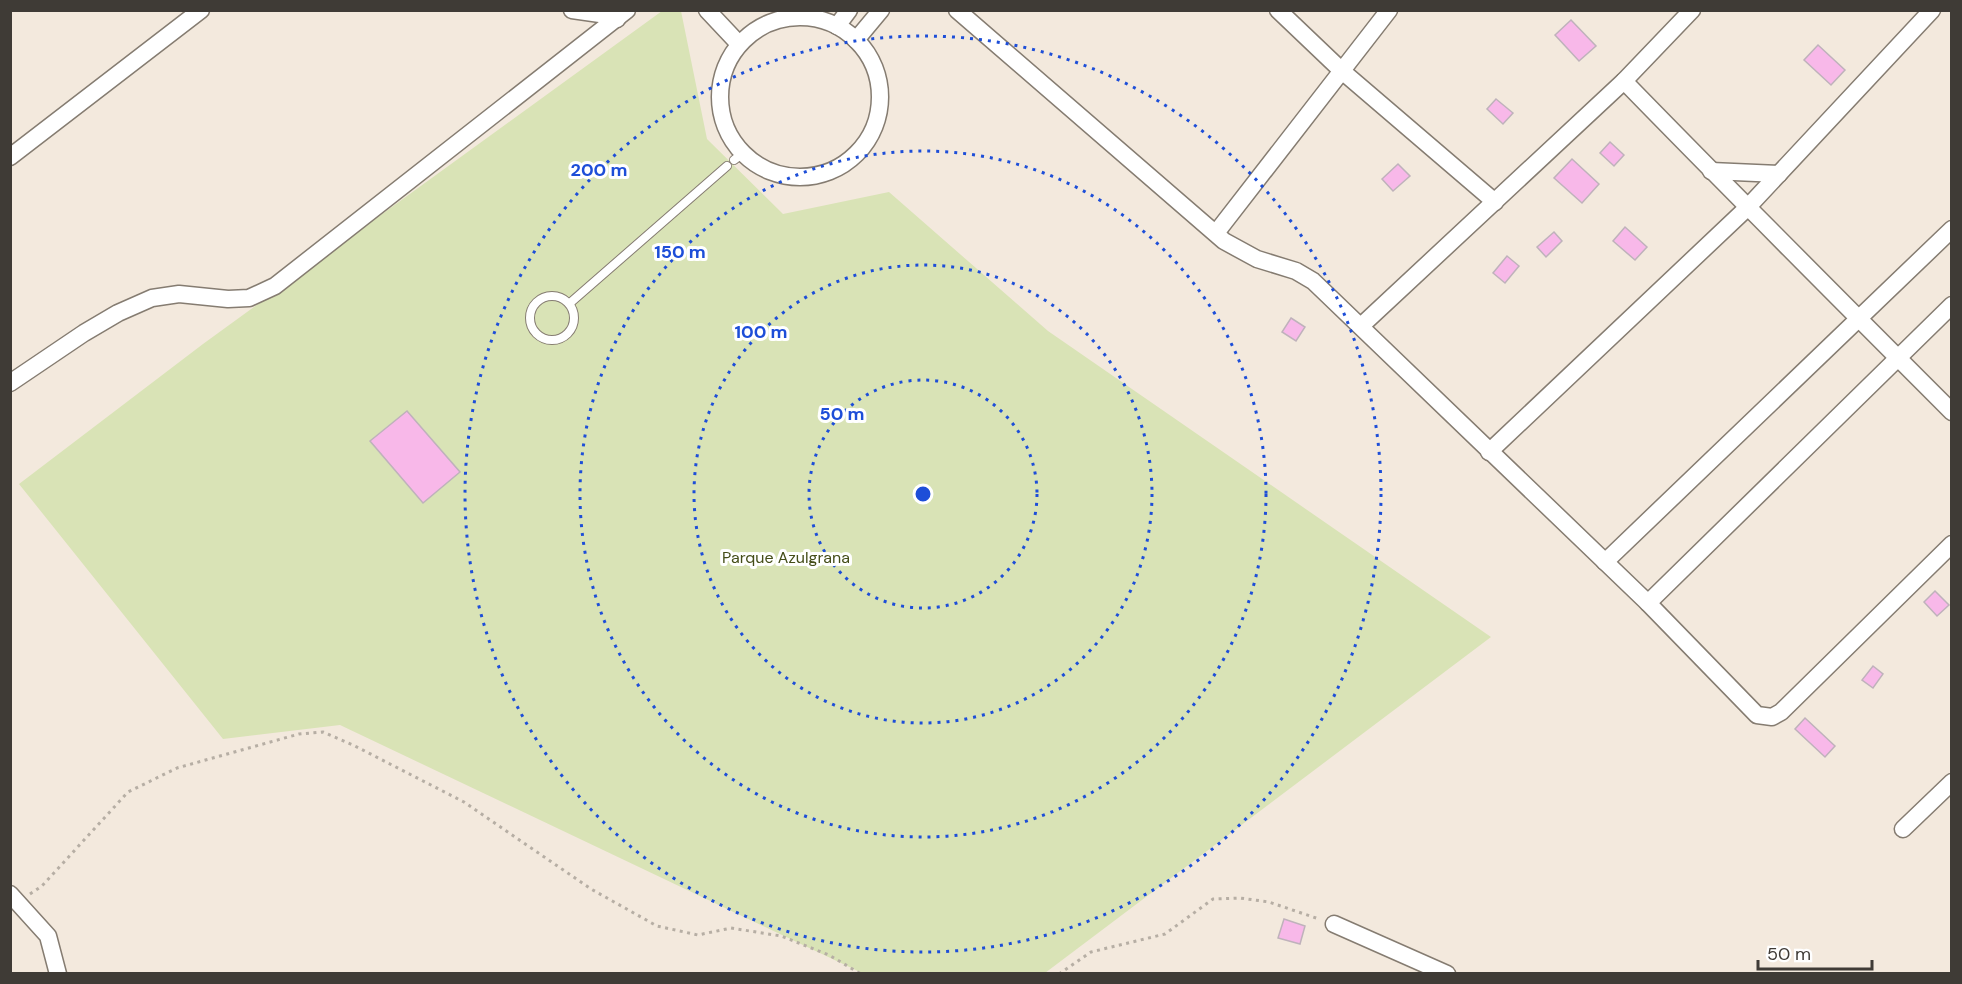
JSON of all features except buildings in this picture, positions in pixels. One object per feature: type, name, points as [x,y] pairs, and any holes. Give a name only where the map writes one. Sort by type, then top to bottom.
[{"type":"street","points":[[10,157],[201,10]]},
{"type":"street","points":[[572,10],[622,15]]},
{"type":"street","points":[[708,10],[739,44]]},
{"type":"street","points":[[837,26],[849,10]]},
{"type":"street","points":[[856,40],[881,10]]},
{"type":"street","points":[[957,10],[1224,241],[1257,259],[1296,271],[1313,281],[1648,603],[1757,716],[1772,717],[1781,712],[1952,544]]},
{"type":"street","points":[[1278,10],[1342,71],[1495,201]]},
{"type":"street","points":[[1216,233],[1389,10]]},
{"type":"street","points":[[1361,326],[1624,81],[1692,10]]},
{"type":"street","points":[[1489,452],[1747,208],[1932,10]]},
{"type":"street","points":[[13,376],[84,333],[152,298],[179,294],[228,299],[249,298],[275,286],[622,15]]},
{"type":"street","points":[[785,18],[812,18],[837,26],[856,40],[871,60],[879,84],[879,109],[871,133],[857,153],[836,168],[812,176],[787,176],[734,160],[734,143],[722,119],[719,92],[725,66],[739,44],[760,27],[785,18]]},
{"type":"street","points":[[1624,81],[1747,208],[1860,317],[1952,412]]},
{"type":"street","points":[[1711,171],[1779,174]]},
{"type":"street","points":[[1605,562],[1952,229]]},
{"type":"street","points":[[1648,603],[1952,305]]},
{"type":"street","points":[[1903,829],[1952,782]]},
{"type":"street","points":[[13,901],[48,936],[58,974]]},
{"type":"street","points":[[1334,924],[1447,974]]},
{"type":"lane","points":[[570,303],[734,160]]},
{"type":"lane","points":[[558,296],[570,303],[575,316],[572,330],[567,335],[561,339],[547,340],[535,332],[530,319],[537,300],[558,296]]},
{"type":"path","points":[[13,901],[42,886],[128,792],[177,768],[299,734],[323,732],[464,802],[591,889],[657,926],[698,935],[731,928],[781,936],[829,954],[861,974]]},
{"type":"path","points":[[1059,974],[1091,952],[1165,934],[1213,899],[1240,898],[1269,902],[1334,924]]},
{"type":"green space","name":"Parque Azulgrana","points":[[662,11],[681,11],[707,139],[783,214],[889,192],[1048,331],[1491,637],[1045,973],[862,973],[340,725],[223,739],[19,484],[203,344]]}]
